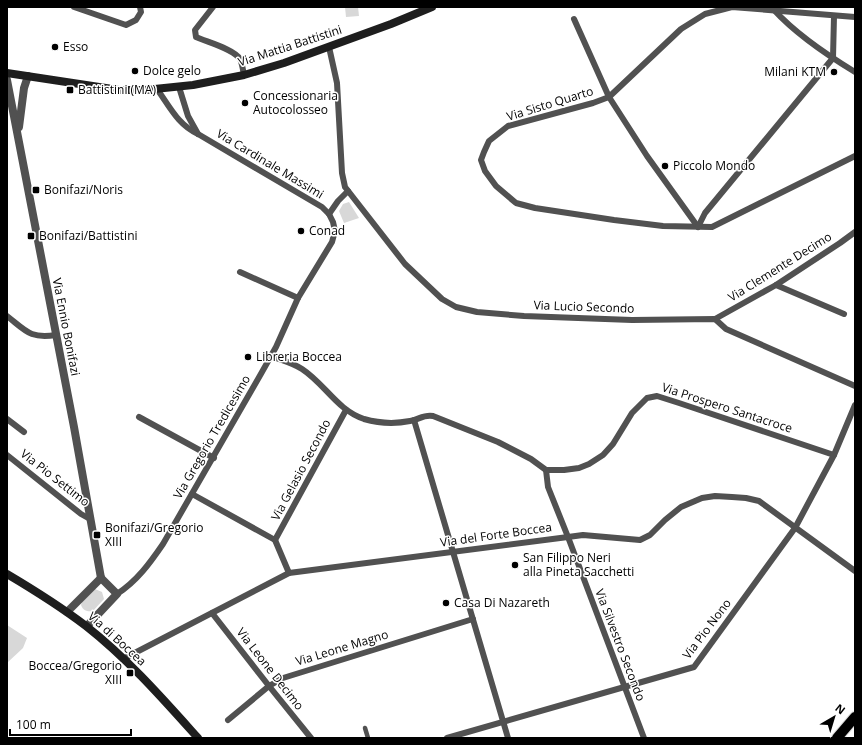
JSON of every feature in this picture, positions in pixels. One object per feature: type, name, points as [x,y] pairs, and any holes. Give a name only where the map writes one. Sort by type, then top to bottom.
[{"type":"main road","name":"Via Mattia Battistini","points":[[7,73],[119,90],[157,90],[179,87],[244,75],[284,63],[330,47],[432,7]]},
{"type":"main road","name":"Via di Boccea","points":[[7,574],[87,626],[147,682],[198,738]]},
{"type":"main road","points":[[837,738],[855,717]]},
{"type":"street","points":[[74,7],[126,25],[136,20],[141,12],[140,7]]},
{"type":"street","points":[[213,7],[195,30],[196,37],[226,49],[236,55],[240,59],[244,75]]},
{"type":"street","name":"Via Sisto Quarto","points":[[855,17],[732,7],[721,8],[705,14],[681,29],[609,97],[594,103],[508,126],[489,141],[481,160],[485,171],[496,186],[516,203],[535,208],[614,220],[663,226],[712,227],[855,156]]},
{"type":"street","points":[[774,10],[784,20],[833,58],[855,72]]},
{"type":"street","points":[[574,18],[609,97],[647,156],[698,227],[705,213],[833,58],[834,16]]},
{"type":"street","name":"Via Lucio Secondo","points":[[330,47],[337,83],[342,176],[344,184],[405,264],[442,299],[456,307],[477,312],[524,316],[632,320],[715,319]]},
{"type":"street","points":[[18,134],[24,88],[28,76]]},
{"type":"street","name":"Via Ennio Bonifazi","points":[[7,80],[101,578]]},
{"type":"street","name":"Via Cardinale Massimi","points":[[179,87],[188,116],[198,134]]},
{"type":"street","name":"Via Cardinale Massimi","points":[[157,90],[188,130],[198,134],[295,190],[322,207],[329,214]]},
{"type":"street","points":[[329,214],[338,201],[348,191]]},
{"type":"street","name":"Via Gregorio Tredicesimo","points":[[117,594],[127,587],[147,568],[163,544],[214,458],[271,356],[298,298],[334,237],[334,226],[329,214]]},
{"type":"street","name":"Via Clemente Decimo","points":[[715,319],[776,285],[855,232]]},
{"type":"street","points":[[240,272],[298,298]]},
{"type":"street","points":[[776,285],[844,314]]},
{"type":"street","points":[[7,316],[34,335],[43,337],[56,335]]},
{"type":"street","points":[[715,319],[726,329],[855,386]]},
{"type":"street","points":[[271,356],[303,370],[346,410],[358,417],[374,421],[398,423],[414,420],[426,415],[449,422],[498,442],[531,459],[546,470]]},
{"type":"street","name":"Via Prospero Santacroce","points":[[546,470],[579,468],[600,457],[610,448],[636,408],[644,400],[654,396],[674,401],[834,455]]},
{"type":"street","name":"Via Pio Nono","points":[[447,738],[691,669],[696,665],[795,528],[834,455],[855,405]]},
{"type":"street","name":"Via Gelasio Secondo","points":[[275,540],[346,410]]},
{"type":"street","points":[[138,417],[214,458]]},
{"type":"street","points":[[7,419],[24,432]]},
{"type":"street","points":[[414,420],[508,738]]},
{"type":"street","name":"Via Pio Settimo","points":[[7,455],[81,514],[90,519]]},
{"type":"street","name":"Via Silvestro Secondo","points":[[546,470],[548,487],[644,738]]},
{"type":"street","points":[[192,494],[275,540],[289,573]]},
{"type":"street","name":"Via del Forte Boccea","points":[[123,659],[289,573],[583,535],[640,540],[650,535],[665,520],[681,508],[702,498],[715,496],[756,500],[855,571]]},
{"type":"street","points":[[67,612],[101,578],[117,594],[87,626]]},
{"type":"street","name":"Via Leone Decimo","points":[[212,613],[311,738]]},
{"type":"street","name":"Via Leone Magno","points":[[228,720],[269,686],[289,676],[473,619]]},
{"type":"street","points":[[365,728],[368,738]]},
{"type":"shaded area","points":[[345,7],[358,7],[359,16],[346,17]]},
{"type":"shaded area","points":[[349,202],[359,218],[344,223],[339,211],[343,204]]},
{"type":"shaded area","points":[[95,589],[102,592],[104,599],[93,611],[86,611],[81,605],[82,602]]},
{"type":"shaded area","points":[[7,625],[27,638],[23,648],[7,663]]},
{"type":"place","name":"Esso","points":[[55,47]]},
{"type":"place","name":"Dolce gelo","points":[[135,71]]},
{"type":"place","name":"Milani KTM","points":[[834,72]]},
{"type":"place","name":"Battistini (MA)","points":[[70,90]]},
{"type":"place","name":"Concessionaria Autocolosseo","points":[[245,103]]},
{"type":"place","name":"Piccolo Mondo","points":[[665,166]]},
{"type":"place","name":"Bonifazi/Noris","points":[[36,190]]},
{"type":"place","name":"Conad","points":[[301,231]]},
{"type":"place","name":"Bonifazi/Battistini","points":[[31,236]]},
{"type":"place","name":"Libreria Boccea","points":[[248,357]]},
{"type":"place","name":"Bonifazi/Gregorio XIII","points":[[97,535]]},
{"type":"place","name":"San Filippo Neri alla Pineta Sacchetti","points":[[515,565]]},
{"type":"place","name":"Casa Di Nazareth","points":[[446,603]]},
{"type":"place","name":"Boccea/Gregorio XIII","points":[[130,673]]}]
